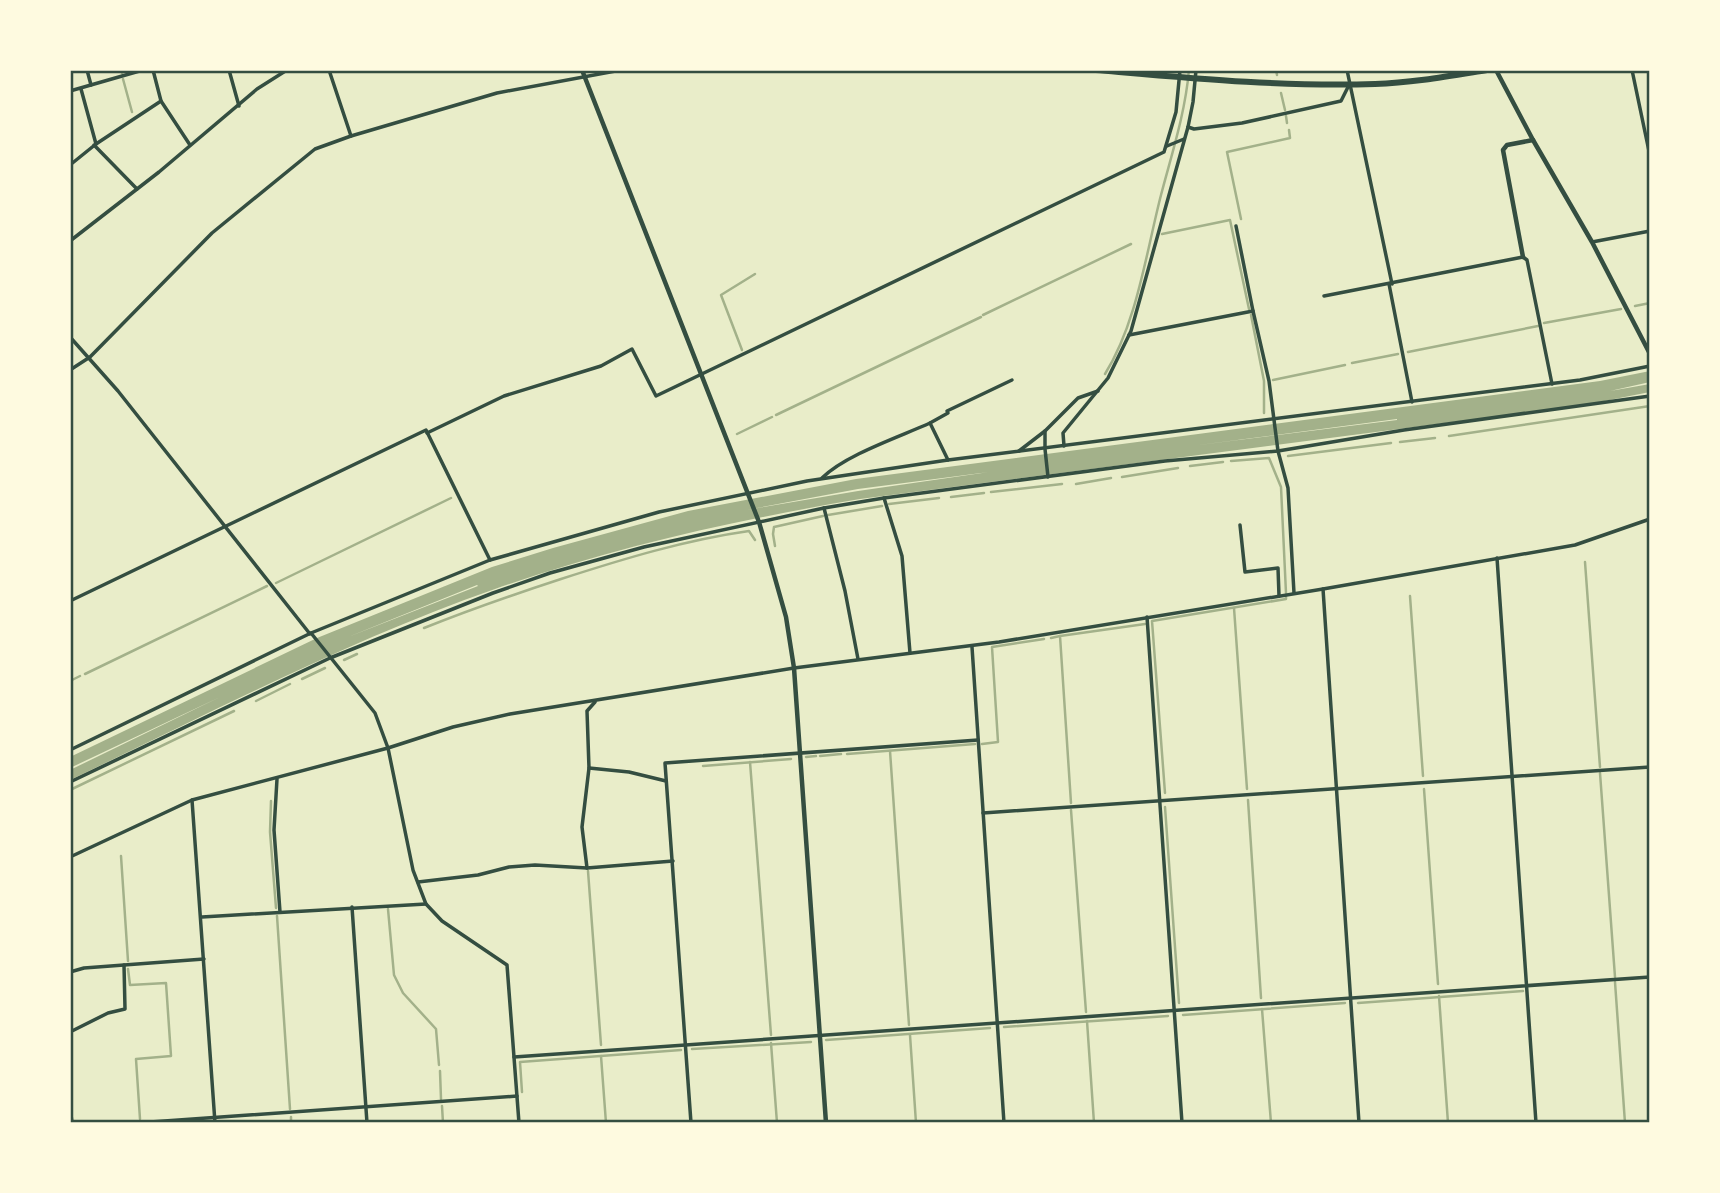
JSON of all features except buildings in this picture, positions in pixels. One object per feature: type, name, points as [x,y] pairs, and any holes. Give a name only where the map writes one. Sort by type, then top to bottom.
[{"type":"highway","points":[[1096,70],[1180,74],[1195,78],[1260,83],[1350,84],[1408,81],[1487,70]]},
{"type":"street","points":[[87,70],[91,85]]},
{"type":"street","points":[[70,91],[143,70]]},
{"type":"street","points":[[153,70],[161,100],[190,145]]},
{"type":"street","points":[[229,70],[239,106]]},
{"type":"street","points":[[70,241],[287,70]]},
{"type":"street","points":[[328,70],[351,136]]},
{"type":"street","points":[[70,370],[90,357],[212,233],[315,149],[497,93],[583,73],[621,70]]},
{"type":"street","points":[[1063,446],[1063,433],[1100,390],[1129,335],[1181,140],[1188,127],[1196,70]]},
{"type":"street","points":[[1347,70],[1412,402]]},
{"type":"street","points":[[1496,70],[1650,354]]},
{"type":"street","points":[[1632,70],[1650,156]]},
{"type":"street","points":[[583,73],[759,520],[786,617],[793,668],[826,1123]]},
{"type":"street","points":[[427,433],[504,396],[601,366],[632,349],[656,396],[1164,152],[1169,145],[1176,112],[1180,74]]},
{"type":"street","points":[[1188,127],[1194,129],[1242,122],[1341,101],[1350,84]]},
{"type":"street","points":[[81,88],[95,145],[137,189]]},
{"type":"street","points":[[70,165],[161,100]]},
{"type":"street","points":[[1169,145],[1181,140]]},
{"type":"street","points":[[1533,140],[1507,145],[1503,150],[1552,384]]},
{"type":"street","points":[[1236,226],[1269,381],[1278,451],[1288,488],[1294,593]]},
{"type":"street","points":[[1592,243],[1650,231]]},
{"type":"street","points":[[1324,296],[1524,257]]},
{"type":"street","points":[[1129,335],[1253,311]]},
{"type":"street","points":[[70,337],[90,357],[375,713],[388,748],[418,882],[426,904],[442,921],[507,965],[519,1123]]},
{"type":"street","points":[[70,750],[312,635],[490,560],[659,512],[820,479],[947,460],[1045,451],[1063,446],[1552,384],[1650,366]]},
{"type":"street","points":[[820,479],[829,470],[930,423],[948,413],[947,411],[1012,380]]},
{"type":"street","points":[[1017,453],[1045,431],[1078,398],[1100,390]]},
{"type":"street","points":[[70,782],[330,657],[551,573],[644,547],[759,520],[884,498],[1165,461],[1278,451],[1404,430],[1650,396]]},
{"type":"street","points":[[930,423],[947,460]]},
{"type":"street","points":[[70,601],[426,430],[490,560]]},
{"type":"street","points":[[1045,431],[1048,476]]},
{"type":"street","points":[[884,498],[902,556],[909,653]]},
{"type":"street","points":[[824,508],[845,591],[858,659]]},
{"type":"street","points":[[70,857],[192,800],[388,748],[453,727],[510,714],[793,668],[972,646],[1323,589],[1574,545],[1650,519]]},
{"type":"street","points":[[1240,525],[1245,572],[1278,568],[1279,596]]},
{"type":"street","points":[[1497,558],[1536,1123]]},
{"type":"street","points":[[1323,589],[1359,1123]]},
{"type":"street","points":[[1147,617],[1182,1123]]},
{"type":"street","points":[[972,646],[1004,1123]]},
{"type":"street","points":[[587,867],[582,827],[589,768],[587,711],[595,701]]},
{"type":"street","points":[[574,705],[587,711]]},
{"type":"street","points":[[691,1123],[665,763],[978,740]]},
{"type":"street","points":[[983,813],[1650,767]]},
{"type":"street","points":[[589,768],[629,772],[667,781]]},
{"type":"street","points":[[277,779],[274,830],[280,912]]},
{"type":"street","points":[[192,800],[215,1123]]},
{"type":"street","points":[[418,882],[509,867],[587,867],[673,861]]},
{"type":"street","points":[[202,917],[426,904]]},
{"type":"street","points":[[352,907],[367,1123]]},
{"type":"street","points":[[70,972],[84,968],[204,959]]},
{"type":"street","points":[[70,1032],[108,1013],[125,1009],[124,965]]},
{"type":"street","points":[[514,1057],[1650,977]]},
{"type":"street","points":[[136,1123],[517,1096]]},
{"type":"street","points":[[70,1106],[72,1123]]},
{"type":"shaded area","points":[[1650,371],[1650,382],[1610,391],[1650,384],[1650,392],[1584,405],[860,499],[768,516],[630,548],[495,589],[387,631],[280,678],[70,780],[70,770],[220,697],[70,768],[70,757],[317,638],[492,567],[688,511],[856,479],[1600,381]],"holes":[[[1397,419],[1397,420],[1191,446]],[[989,472],[746,510],[858,489]],[[477,585],[478,586],[348,637]]]},
{"type":"waterway","points":[[1105,374],[1133,310],[1181,118],[1189,70]]},
{"type":"waterway","points":[[1276,70],[1277,75]]},
{"type":"waterway","points":[[123,79],[132,112]]},
{"type":"waterway","points":[[1281,93],[1285,110]]},
{"type":"waterway","points":[[1286,116],[1287,123]]},
{"type":"waterway","points":[[1241,219],[1227,152],[1290,138],[1289,130]]},
{"type":"waterway","points":[[1162,234],[1230,220],[1249,309]]},
{"type":"waterway","points":[[983,315],[1131,244]]},
{"type":"waterway","points":[[742,350],[721,295],[755,274]]},
{"type":"waterway","points":[[1635,306],[1650,303]]},
{"type":"waterway","points":[[1544,323],[1621,309]]},
{"type":"waterway","points":[[1251,315],[1264,381],[1264,413]]},
{"type":"waterway","points":[[776,415],[981,317]]},
{"type":"waterway","points":[[1408,352],[1538,326]]},
{"type":"waterway","points":[[1352,363],[1398,354]]},
{"type":"waterway","points":[[1273,380],[1345,365]]},
{"type":"waterway","points":[[1449,436],[1650,406]]},
{"type":"waterway","points":[[737,434],[772,417]]},
{"type":"waterway","points":[[1400,442],[1435,438]]},
{"type":"waterway","points":[[1288,456],[1391,443]]},
{"type":"waterway","points":[[1231,461],[1269,458],[1281,487],[1286,593]]},
{"type":"waterway","points":[[1190,466],[1223,462]]},
{"type":"waterway","points":[[1122,477],[1178,468]]},
{"type":"waterway","points":[[1076,484],[1111,478]]},
{"type":"waterway","points":[[991,492],[1062,484]]},
{"type":"waterway","points":[[951,497],[984,493]]},
{"type":"waterway","points":[[276,583],[451,498]]},
{"type":"waterway","points":[[889,504],[939,498]]},
{"type":"waterway","points":[[828,515],[882,506]]},
{"type":"waterway","points":[[775,546],[774,527],[823,516]]},
{"type":"waterway","points":[[424,628],[544,585],[654,551],[749,531],[755,540]]},
{"type":"waterway","points":[[1585,562],[1600,767]]},
{"type":"waterway","points":[[85,674],[267,586]]},
{"type":"waterway","points":[[1410,596],[1423,776]]},
{"type":"waterway","points":[[1165,793],[1152,621],[1286,597]]},
{"type":"waterway","points":[[1234,608],[1247,789]]},
{"type":"waterway","points":[[1071,803],[1060,636],[1145,624]]},
{"type":"waterway","points":[[1051,638],[1060,636]]},
{"type":"waterway","points":[[982,744],[998,742],[992,647],[1044,639]]},
{"type":"waterway","points":[[344,660],[357,654]]},
{"type":"waterway","points":[[302,679],[325,668]]},
{"type":"waterway","points":[[70,681],[80,676]]},
{"type":"waterway","points":[[256,701],[290,684]]},
{"type":"waterway","points":[[70,790],[234,711]]},
{"type":"waterway","points":[[847,754],[975,744]]},
{"type":"waterway","points":[[890,751],[909,1025]]},
{"type":"waterway","points":[[820,756],[841,754]]},
{"type":"waterway","points":[[806,757],[816,756]]},
{"type":"waterway","points":[[703,766],[791,759]]},
{"type":"waterway","points":[[750,762],[771,1035]]},
{"type":"waterway","points":[[1600,773],[1615,977]]},
{"type":"waterway","points":[[1424,789],[1438,984]]},
{"type":"waterway","points":[[1248,800],[1261,998]]},
{"type":"waterway","points":[[271,801],[270,832],[276,908]]},
{"type":"waterway","points":[[1165,807],[1179,1003]]},
{"type":"waterway","points":[[1071,810],[1086,1012]]},
{"type":"waterway","points":[[121,856],[128,961]]},
{"type":"waterway","points":[[588,871],[601,1045]]},
{"type":"waterway","points":[[388,909],[394,975],[403,993],[436,1029],[439,1065]]},
{"type":"waterway","points":[[277,916],[290,1109]]},
{"type":"waterway","points":[[128,969],[130,985],[166,983],[171,1056],[136,1059],[140,1119]]},
{"type":"waterway","points":[[1615,982],[1625,1123]]},
{"type":"waterway","points":[[1358,1003],[1523,991]]},
{"type":"waterway","points":[[1439,996],[1448,1123]]},
{"type":"waterway","points":[[1183,1015],[1345,1003]]},
{"type":"waterway","points":[[1262,1009],[1271,1123]]},
{"type":"waterway","points":[[1004,1027],[1168,1016]]},
{"type":"waterway","points":[[1087,1021],[1094,1123]]},
{"type":"waterway","points":[[826,1040],[990,1028]]},
{"type":"waterway","points":[[910,1035],[916,1123]]},
{"type":"waterway","points":[[692,1049],[811,1042]]},
{"type":"waterway","points":[[771,1043],[777,1123]]},
{"type":"waterway","points":[[522,1092],[520,1062],[681,1050]]},
{"type":"waterway","points":[[601,1056],[606,1123]]},
{"type":"waterway","points":[[440,1071],[441,1099]]},
{"type":"waterway","points":[[442,1106],[443,1123]]},
{"type":"waterway","points":[[291,1117],[291,1123]]}]
